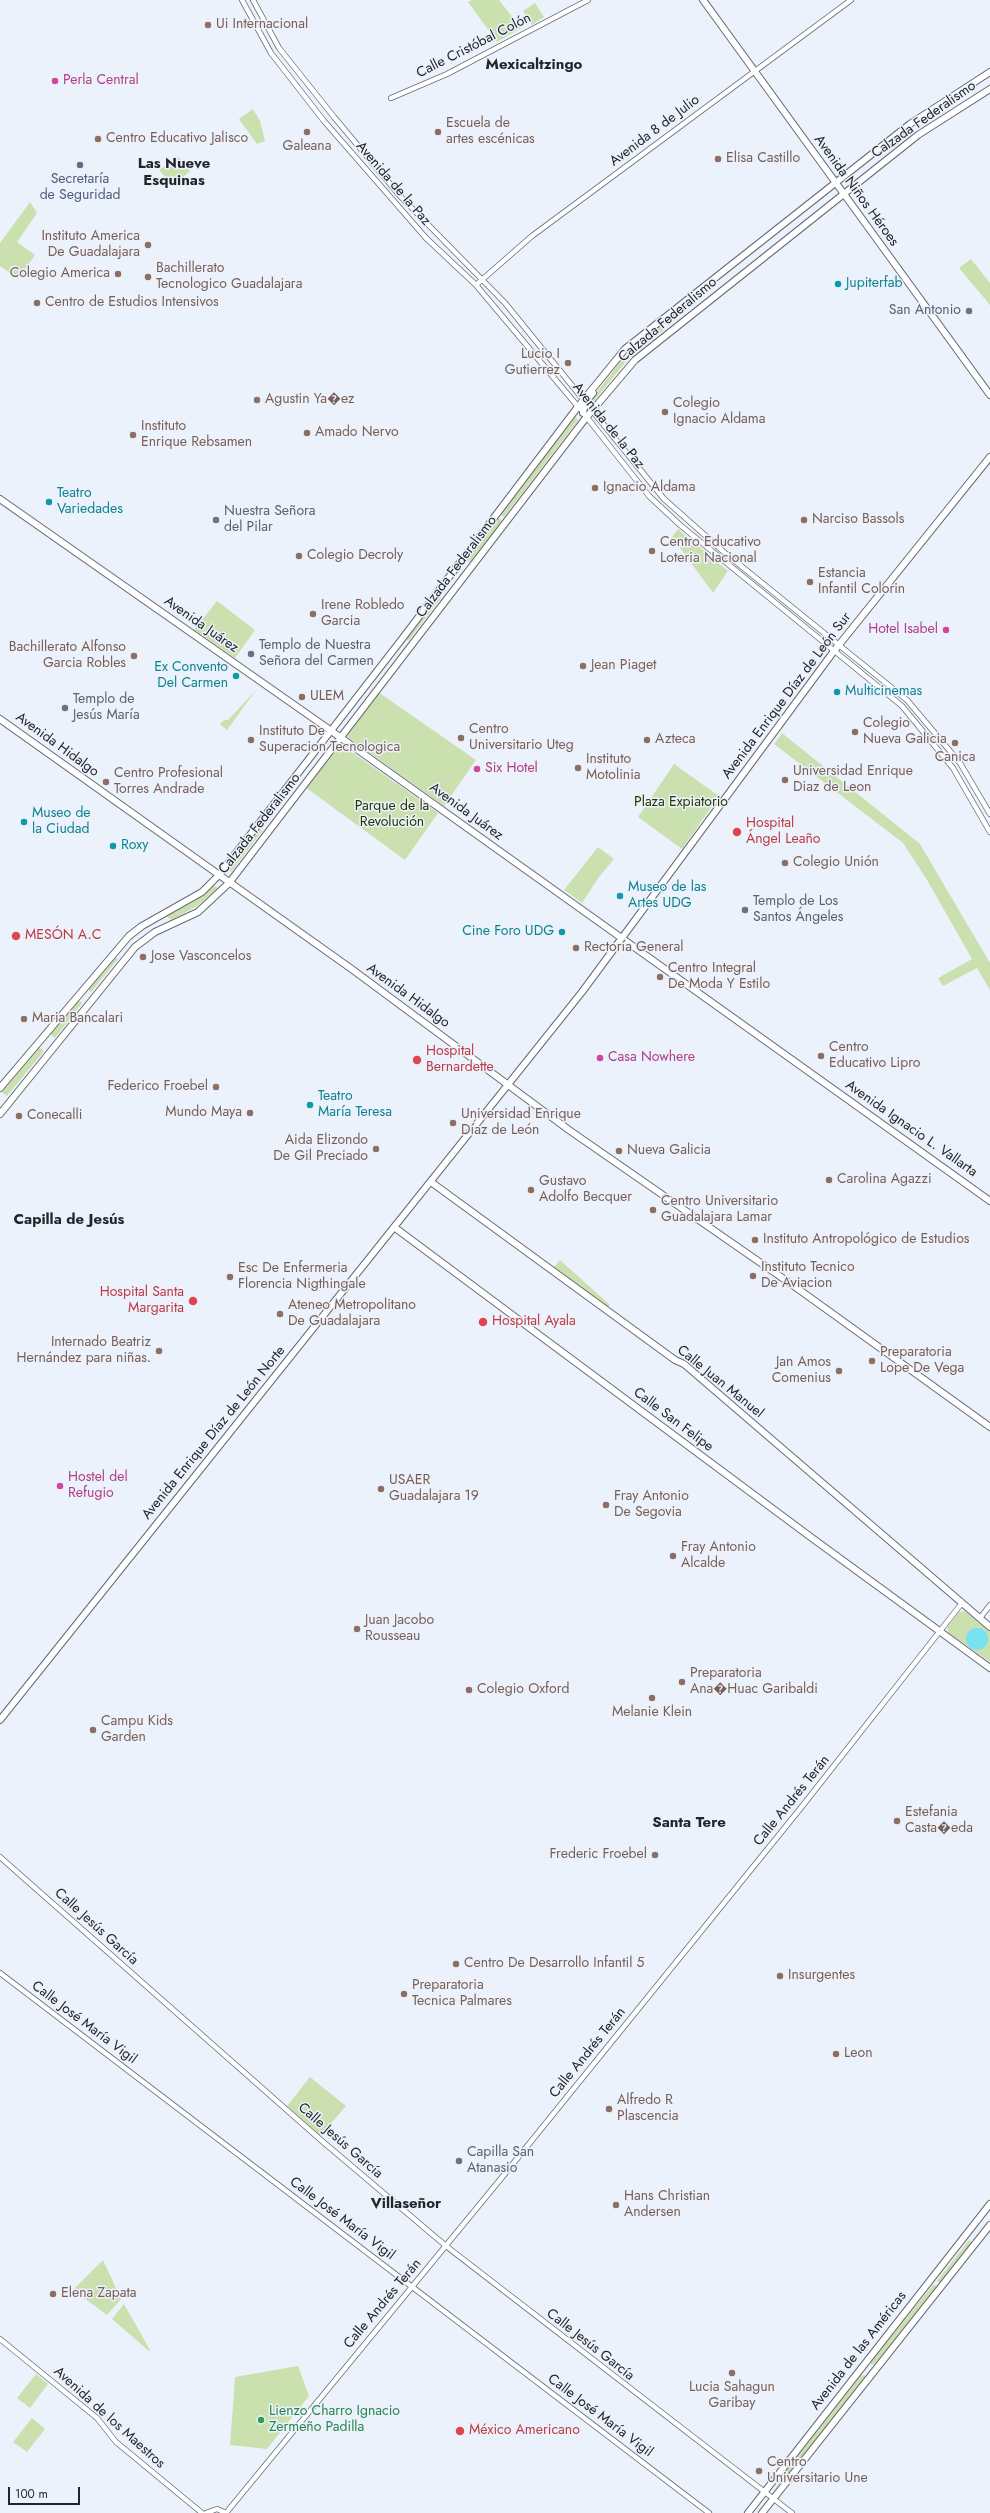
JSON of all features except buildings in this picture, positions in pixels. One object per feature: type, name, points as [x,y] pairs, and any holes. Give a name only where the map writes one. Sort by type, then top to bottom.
[{"type":"main road","name":"Avenida Niños Héroes","points":[[703,0],[990,395]]},
{"type":"main road","name":"Calzada Federalismo","points":[[0,1088],[130,936],[202,892],[218,875],[406,634],[578,406],[584,402],[622,352],[834,182],[910,124],[990,72]]},
{"type":"main road","name":"Calzada Federalismo","points":[[0,1114],[135,947],[155,932],[198,912],[229,882],[342,738],[585,415],[592,411],[634,360],[918,135],[990,89]]},
{"type":"main road","points":[[584,402],[585,415]]},
{"type":"main road","name":"Avenida Enrique Díaz de León Sur","points":[[553,1030],[622,939],[839,644],[990,457]]},
{"type":"main road","name":"Avenida Juárez","points":[[0,499],[342,738],[622,939]]},
{"type":"main road","name":"Avenida Hidalgo","points":[[0,719],[353,970],[508,1085],[990,1427]]},
{"type":"main road","name":"Avenida Ignacio L. Vallarta","points":[[622,939],[990,1201]]},
{"type":"main road","name":"Avenida Enrique Díaz de León Norte","points":[[0,1720],[553,1030]]},
{"type":"main road","name":"Calle Juan Manuel","points":[[431,1182],[664,1352],[684,1364],[990,1627]]},
{"type":"main road","name":"Calle San Felipe","points":[[394,1227],[939,1632],[990,1668]]},
{"type":"main road","name":"Avenida de las Américas","points":[[748,2513],[990,2204]]},
{"type":"main road","name":"Avenida de las Américas","points":[[762,2513],[990,2225]]},
{"type":"street","name":"Avenida de la Paz","points":[[242,0],[271,53],[324,121],[426,238],[476,285],[578,406],[649,496],[665,512],[902,706],[953,768],[990,832]]},
{"type":"street","name":"Avenida de la Paz","points":[[252,0],[279,48],[334,117],[401,197],[481,278],[533,337],[584,402],[673,509],[908,700],[960,763],[990,814]]},
{"type":"street","name":"Calle Cristóbal Colón","points":[[391,98],[447,74],[588,0]]},
{"type":"street","name":"Avenida 8 de Julio","points":[[476,285],[481,278],[532,236],[851,0]]},
{"type":"street","points":[[324,121],[334,117]]},
{"type":"street","name":"Calle Andrés Terán","points":[[226,2513],[446,2246],[800,1809],[962,1603]]},
{"type":"street","points":[[980,1618],[990,1605]]},
{"type":"street","name":"Calle Jesús García","points":[[0,1857],[322,2141],[446,2246],[792,2513]]},
{"type":"street","name":"Calle José María Vigil","points":[[0,1973],[709,2513]]},
{"type":"street","name":"Avenida de los Maestros","points":[[0,2338],[97,2418],[116,2442],[202,2513]]},
{"type":"street","points":[[206,2513],[217,2509],[226,2513]]},
{"type":"green space","points":[[472,0],[499,0],[521,28],[497,42],[468,2]]},
{"type":"green space","points":[[535,3],[544,17],[532,25],[523,11]]},
{"type":"green space","points":[[253,109],[260,121],[265,141],[257,144],[239,119]]},
{"type":"green space","points":[[179,157],[190,171],[173,186],[159,170]]},
{"type":"green space","points":[[30,202],[37,213],[17,242],[35,255],[18,279],[0,266],[0,243]]},
{"type":"green space","points":[[971,259],[990,283],[990,305],[959,268]]},
{"type":"green space","points":[[662,323],[666,328],[632,355],[629,351]]},
{"type":"green space","points":[[625,355],[628,359],[590,406],[588,404]]},
{"type":"green space","points":[[575,416],[578,420],[504,517],[499,514]]},
{"type":"green space","points":[[497,517],[502,521],[470,562],[465,558]]},
{"type":"green space","points":[[678,529],[728,571],[713,593],[672,537]]},
{"type":"green space","points":[[437,594],[441,598],[408,641],[404,637]]},
{"type":"green space","points":[[217,601],[255,630],[235,658],[194,630]]},
{"type":"green space","points":[[256,690],[227,730],[220,724],[224,720],[228,720]]},
{"type":"green space","name":"Parque de la Revolución","points":[[378,692],[476,760],[444,806],[345,735]]},
{"type":"green space","points":[[782,733],[920,844],[990,963],[990,990],[977,968],[943,986],[938,978],[972,959],[927,880],[903,843],[774,744]]},
{"type":"green space","name":"Parque de la Revolución","points":[[339,743],[438,813],[405,860],[305,787]]},
{"type":"green space","name":"Plaza Expiatorio","points":[[674,764],[719,796],[682,849],[638,817]]},
{"type":"green space","points":[[257,827],[262,831],[231,872],[227,868]]},
{"type":"green space","points":[[598,847],[614,859],[599,877],[582,903],[564,890]]},
{"type":"green space","points":[[213,885],[218,888],[197,906],[172,920],[166,916],[192,902]]},
{"type":"green space","points":[[114,956],[118,959],[91,992],[87,989]]},
{"type":"green space","points":[[78,1000],[82,1003],[55,1038],[50,1034]]},
{"type":"green space","points":[[39,1047],[44,1051],[7,1096],[0,1091]]},
{"type":"green space","points":[[560,1260],[610,1305],[608,1307],[554,1267]]},
{"type":"green space","points":[[965,1611],[990,1632],[990,1662],[949,1633],[947,1628],[959,1612]]},
{"type":"green space","points":[[310,2077],[346,2106],[320,2136],[287,2106]]},
{"type":"green space","points":[[969,2240],[973,2243],[940,2283],[937,2281]]},
{"type":"green space","points":[[103,2260],[121,2299],[107,2315],[73,2290]]},
{"type":"green space","points":[[933,2285],[936,2285],[936,2288],[875,2364],[871,2365],[871,2361]]},
{"type":"green space","points":[[124,2304],[150,2350],[149,2351],[112,2319]]},
{"type":"green space","name":"Lienzo Charro Ignacio Zermeño Padilla","points":[[298,2366],[309,2396],[267,2449],[230,2445],[235,2377]]},
{"type":"green space","points":[[36,2374],[48,2384],[30,2408],[17,2398]]},
{"type":"green space","points":[[865,2375],[865,2379],[773,2492],[782,2479],[785,2471],[860,2376]]},
{"type":"green space","points":[[32,2418],[45,2429],[27,2452],[13,2442]]},
{"type":"water","points":[[977,1628],[985,1631],[988,1639],[985,1647],[977,1650],[969,1647],[966,1639],[969,1631]]},
{"type":"place","name":"Ui Internacional","points":[[208,25]]},
{"type":"place","name":"Perla Central","points":[[55,81]]},
{"type":"place","name":"Galeana","points":[[307,132]]},
{"type":"place","name":"Escuela de artes escénicas","points":[[438,132]]},
{"type":"place","name":"Centro Educativo Jalisco","points":[[98,139]]},
{"type":"place","name":"Elisa Castillo","points":[[718,159]]},
{"type":"place","name":"Secretaría de Seguridad","points":[[80,165]]},
{"type":"place","name":"Instituto America De Guadalajara","points":[[148,245]]},
{"type":"place","name":"Colegio America","points":[[118,274]]},
{"type":"place","name":"Bachillerato Tecnologico Guadalajara","points":[[148,277]]},
{"type":"place","name":"Jupiterfab","points":[[838,284]]},
{"type":"place","name":"Centro de Estudios Intensivos","points":[[37,303]]},
{"type":"place","name":"San Antonio","points":[[969,311]]},
{"type":"place","name":"Lucio I Gutierrez","points":[[568,363]]},
{"type":"place","name":"Agustin Ya�ez","points":[[257,400]]},
{"type":"place","name":"Colegio Ignacio Aldama","points":[[665,412]]},
{"type":"place","name":"Amado Nervo","points":[[307,433]]},
{"type":"place","name":"Instituto Enrique Rebsamen","points":[[133,435]]},
{"type":"place","name":"Ignacio Aldama","points":[[595,488]]},
{"type":"place","name":"Teatro Variedades","points":[[49,502]]},
{"type":"place","name":"Nuestra Señora del Pilar","points":[[216,520]]},
{"type":"place","name":"Narciso Bassols","points":[[804,520]]},
{"type":"place","name":"Centro Educativo Loteria Nacional","points":[[652,551]]},
{"type":"place","name":"Colegio Decroly","points":[[299,556]]},
{"type":"place","name":"Estancia Infantil Colorin","points":[[810,582]]},
{"type":"place","name":"Irene Robledo Garcia","points":[[313,614]]},
{"type":"place","name":"Hotel Isabel","points":[[946,630]]},
{"type":"place","name":"Templo de Nuestra Señora del Carmen","points":[[251,654]]},
{"type":"place","name":"Bachillerato Alfonso Garcia Robles","points":[[134,656]]},
{"type":"place","name":"Jean Piaget","points":[[583,666]]},
{"type":"place","name":"Ex Convento Del Carmen","points":[[236,676]]},
{"type":"place","name":"Multicinemas","points":[[837,692]]},
{"type":"place","name":"ULEM","points":[[302,697]]},
{"type":"place","name":"Templo de Jesús María","points":[[65,708]]},
{"type":"place","name":"Colegio Nueva Galicia","points":[[855,732]]},
{"type":"place","name":"Centro Universitario Uteg","points":[[461,738]]},
{"type":"place","name":"Instituto De Superacion Tecnologica","points":[[251,740]]},
{"type":"place","name":"Azteca","points":[[647,740]]},
{"type":"place","name":"Canica","points":[[955,743]]},
{"type":"place","name":"Instituto Motolinia","points":[[578,768]]},
{"type":"place","name":"Six Hotel","points":[[477,769]]},
{"type":"place","name":"Universidad Enrique Diaz de Leon","points":[[785,780]]},
{"type":"place","name":"Centro Profesional Torres Andrade","points":[[106,782]]},
{"type":"place","name":"Museo de la Ciudad","points":[[24,822]]},
{"type":"place","name":"Hospital Ángel Leaño","points":[[737,832]]},
{"type":"place","name":"Roxy","points":[[113,846]]},
{"type":"place","name":"Colegio Unión","points":[[785,863]]},
{"type":"place","name":"Museo de las Artes UDG","points":[[620,896]]},
{"type":"place","name":"Templo de Los Santos Ángeles","points":[[745,910]]},
{"type":"place","name":"Cine Foro UDG","points":[[562,932]]},
{"type":"place","name":"MESÓN A.C","points":[[16,936]]},
{"type":"place","name":"Rectoría General","points":[[576,948]]},
{"type":"place","name":"Jose Vasconcelos","points":[[143,957]]},
{"type":"place","name":"Centro Integral De Moda Y Estilo","points":[[660,977]]},
{"type":"place","name":"Maria Bancalari","points":[[24,1019]]},
{"type":"place","name":"Centro Educativo Lipro","points":[[821,1056]]},
{"type":"place","name":"Casa Nowhere","points":[[600,1058]]},
{"type":"place","name":"Hospital Bernardette","points":[[417,1060]]},
{"type":"place","name":"Federico Froebel","points":[[216,1087]]},
{"type":"place","name":"Teatro María Teresa","points":[[310,1105]]},
{"type":"place","name":"Mundo Maya","points":[[250,1113]]},
{"type":"place","name":"Conecalli","points":[[19,1116]]},
{"type":"place","name":"Universidad Enrique Díaz de León","points":[[453,1123]]},
{"type":"place","name":"Aida Elizondo De Gil Preciado","points":[[376,1149]]},
{"type":"place","name":"Nueva Galicia","points":[[619,1151]]},
{"type":"place","name":"Carolina Agazzi","points":[[829,1180]]},
{"type":"place","name":"Gustavo Adolfo Becquer","points":[[531,1190]]},
{"type":"place","name":"Centro Universitario Guadalajara Lamar","points":[[653,1210]]},
{"type":"place","name":"Instituto Antropológico de Estudios","points":[[755,1240]]},
{"type":"place","name":"Instituto Tecnico De Aviacion","points":[[753,1276]]},
{"type":"place","name":"Esc De Enfermeria Florencia Nigthingale","points":[[230,1277]]},
{"type":"place","name":"Hospital Santa Margarita","points":[[193,1301]]},
{"type":"place","name":"Ateneo Metropolitano De Guadalajara","points":[[280,1314]]},
{"type":"place","name":"Hospital Ayala","points":[[483,1322]]},
{"type":"place","name":"Internado Beatriz Hernández para niñas.","points":[[159,1351]]},
{"type":"place","name":"Preparatoria Lope De Vega","points":[[872,1361]]},
{"type":"place","name":"Jan Amos Comenius","points":[[839,1371]]},
{"type":"place","name":"Hostel del Refugio","points":[[60,1486]]},
{"type":"place","name":"USAER Guadalajara 19","points":[[381,1489]]},
{"type":"place","name":"Fray Antonio De Segovia","points":[[606,1505]]},
{"type":"place","name":"Fray Antonio Alcalde","points":[[673,1556]]},
{"type":"place","name":"Juan Jacobo Rousseau","points":[[357,1629]]},
{"type":"place","name":"Preparatoria Ana�Huac Garibaldi","points":[[682,1682]]},
{"type":"place","name":"Colegio Oxford","points":[[469,1690]]},
{"type":"place","name":"Melanie Klein","points":[[652,1698]]},
{"type":"place","name":"Campu Kids Garden","points":[[93,1730]]},
{"type":"place","name":"Estefania Casta�eda","points":[[897,1821]]},
{"type":"place","name":"Frederic Froebel","points":[[655,1855]]},
{"type":"place","name":"Centro De Desarrollo Infantil 5","points":[[456,1964]]},
{"type":"place","name":"Insurgentes","points":[[780,1976]]},
{"type":"place","name":"Preparatoria Tecnica Palmares","points":[[404,1994]]},
{"type":"place","name":"Leon","points":[[836,2054]]},
{"type":"place","name":"Alfredo R Plascencia","points":[[609,2109]]},
{"type":"place","name":"Capilla San Atanasio","points":[[459,2161]]},
{"type":"place","name":"Hans Christian Andersen","points":[[616,2205]]},
{"type":"place","name":"Elena Zapata","points":[[53,2294]]},
{"type":"place","name":"Lucia Sahagun Garibay","points":[[732,2373]]},
{"type":"place","name":"Lienzo Charro Ignacio Zermeño Padilla","points":[[261,2420]]},
{"type":"place","name":"México Americano","points":[[460,2431]]},
{"type":"place","name":"Centro Universitario Une","points":[[759,2471]]},
{"type":"district","name":"Mexicaltzingo","points":[[534,65]]},
{"type":"district","name":"Las Nueve Esquinas","points":[[174,172]]},
{"type":"district","name":"Capilla de Jesús","points":[[69,1220]]},
{"type":"district","name":"Santa Tere","points":[[689,1823]]},
{"type":"district","name":"Villaseñor","points":[[406,2204]]}]
